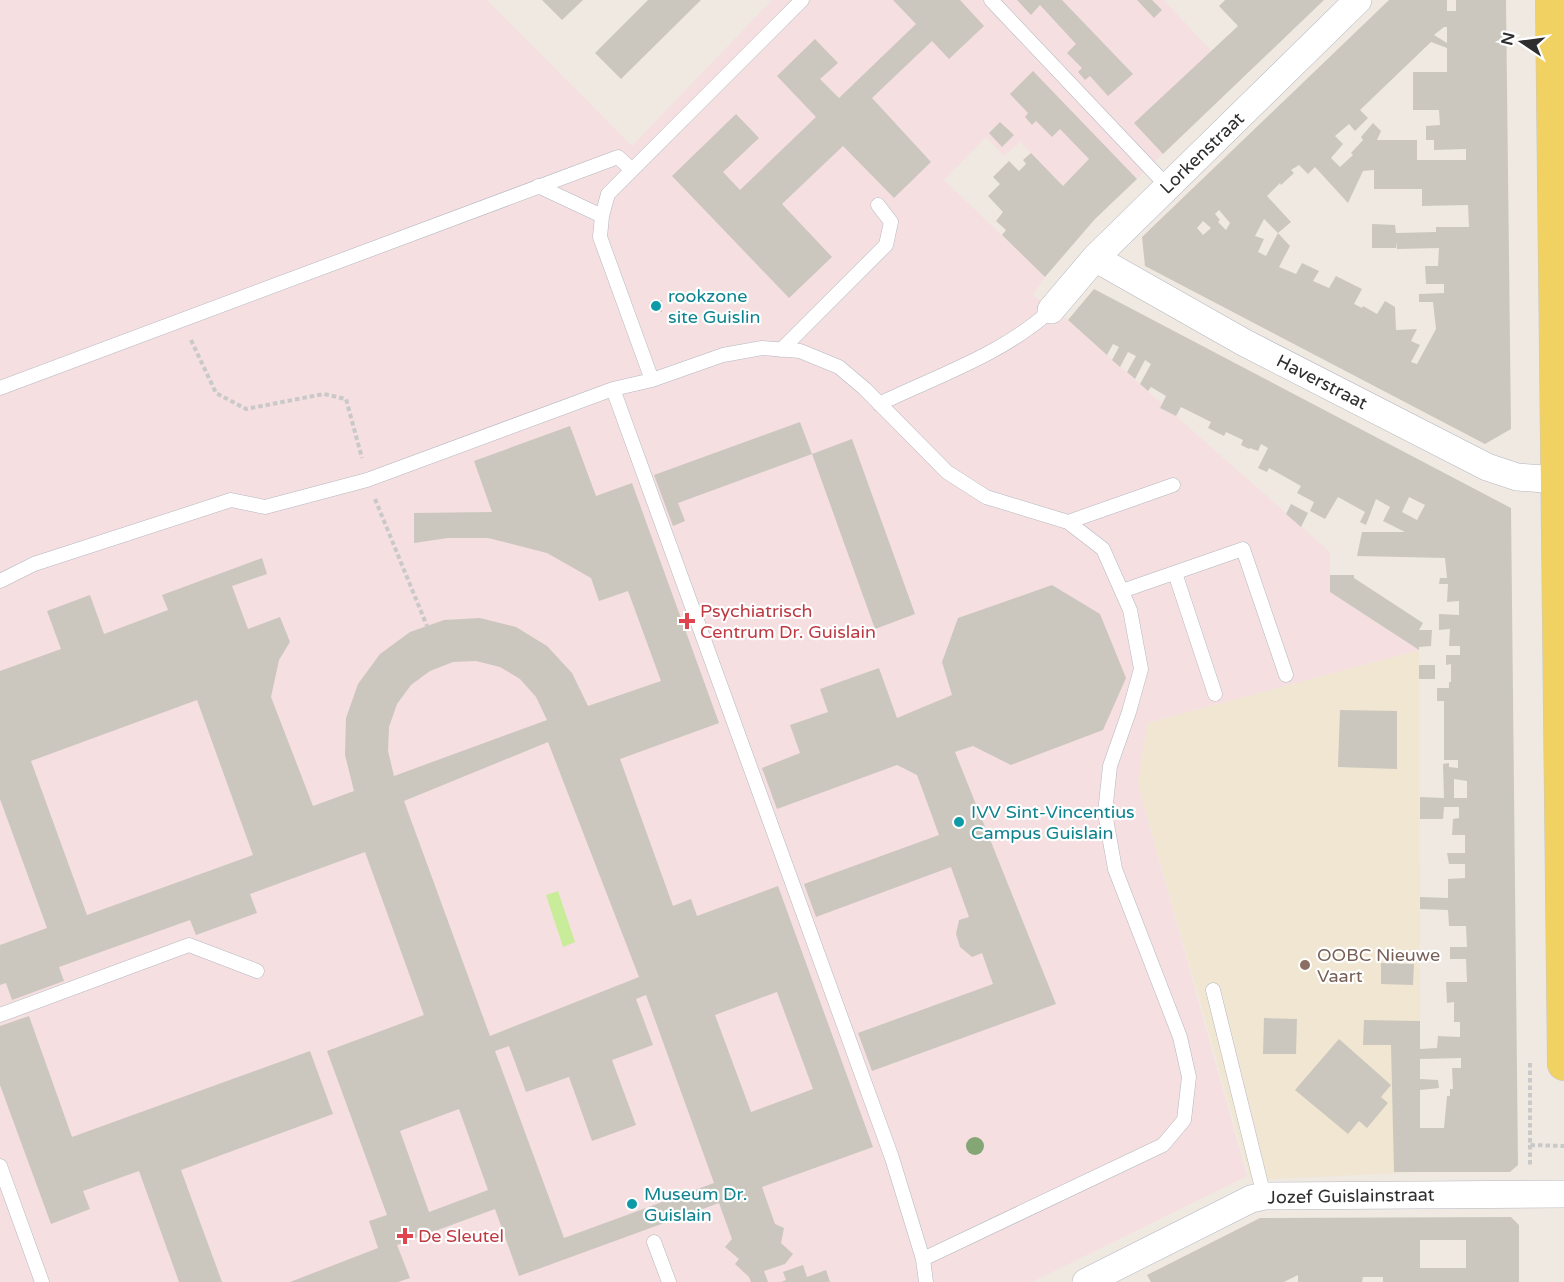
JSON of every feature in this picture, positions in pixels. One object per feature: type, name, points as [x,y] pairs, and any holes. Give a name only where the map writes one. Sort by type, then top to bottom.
[{"type":"main road","points":[[1552,0],[1564,1065]]},
{"type":"street","name":"Lorkenstraat","points":[[1051,310],[1095,258],[1358,0]]},
{"type":"street","name":"Haverstraat","points":[[1095,258],[1245,343],[1486,467],[1517,477],[1558,480]]},
{"type":"street","name":"Jozef Guislainstraat","points":[[1086,1282],[1251,1199],[1264,1196],[1564,1194]]},
{"type":"lane","points":[[652,380],[600,237],[602,216],[608,194],[802,0]]},
{"type":"lane","points":[[991,0],[1168,187]]},
{"type":"lane","points":[[0,388],[618,157],[632,170]]},
{"type":"lane","points":[[538,186],[602,216]]},
{"type":"lane","points":[[781,350],[886,245],[891,222],[878,205]]},
{"type":"lane","points":[[879,404],[1000,347],[1032,328],[1051,310]]},
{"type":"lane","points":[[1,578],[34,564],[231,500],[265,507],[368,480],[613,389],[652,380],[723,355],[762,348],[800,351],[839,367],[947,472],[986,497],[1068,522],[1102,549],[1130,610],[1141,669],[1110,766],[1105,813],[1115,869],[1180,1037],[1189,1077],[1184,1120],[1163,1145],[923,1259]]},
{"type":"lane","points":[[613,389],[892,1158],[923,1259],[926,1282]]},
{"type":"lane","points":[[1068,522],[1173,485]]},
{"type":"lane","points":[[1122,591],[1243,549],[1286,675]]},
{"type":"lane","points":[[1175,573],[1215,694]]},
{"type":"lane","points":[[0,1015],[189,945],[256,971]]},
{"type":"lane","points":[[1213,990],[1264,1196]]},
{"type":"lane","points":[[0,1166],[42,1282]]},
{"type":"lane","points":[[654,1242],[669,1282]]},
{"type":"path","points":[[182,320],[216,393],[246,409],[324,394],[346,399],[368,480],[427,626]]},
{"type":"shaded area","name":"Psychiatrisch Centrum Dr. Guislain","points":[[0,0],[487,0],[632,146],[772,0],[1164,0],[1239,81],[1095,219],[1020,142],[1004,156],[986,137],[944,180],[1045,277],[1033,295],[1068,320],[1162,404],[1160,408],[1176,416],[1330,552],[1330,592],[1419,650],[1147,723],[1138,784],[1247,1176],[1032,1282],[0,1282]]},
{"type":"shaded area","name":"OOBC Nieuwe Vaart","points":[[1419,650],[1420,1172],[1251,1180],[1138,784],[1147,723]]},
{"type":"green space","points":[[558,891],[575,942],[563,947],[546,895]]},
{"type":"building","points":[[542,0],[583,0],[562,20]]},
{"type":"building","points":[[648,0],[701,0],[621,79],[595,53]]},
{"type":"building","points":[[893,0],[960,0],[984,26],[949,59],[932,41],[872,98],[931,162],[894,198],[843,146],[782,204],[832,257],[789,298],[672,176],[736,114],[759,138],[723,172],[740,190],[816,117],[777,76],[815,39],[838,63],[820,79],[839,98],[916,24]]},
{"type":"building","points":[[1017,0],[1062,0],[1133,74],[1108,96],[1090,76],[1085,80],[1078,72],[1082,68],[1067,53],[1076,44],[1040,5],[1031,15]]},
{"type":"building","points":[[1137,0],[1152,0],[1162,10],[1154,18]]},
{"type":"building","points":[[1225,0],[1324,0],[1163,154],[1134,123],[1238,26],[1219,6]]},
{"type":"building","points":[[1389,0],[1447,0],[1447,11],[1456,11],[1456,0],[1506,0],[1511,429],[1485,444],[1145,266],[1142,237]],"holes":[[[1444,27],[1447,27],[1447,43],[1434,35]],[[1431,42],[1447,48],[1447,72],[1413,72],[1413,110],[1439,110],[1440,125],[1426,126],[1426,140],[1434,140],[1434,150],[1466,149],[1466,160],[1417,160],[1417,140],[1377,140],[1381,131],[1373,123],[1361,137],[1363,140],[1351,153],[1353,155],[1340,167],[1331,158],[1343,144],[1335,136],[1349,124],[1355,131],[1368,118],[1360,110]],[[1299,165],[1308,174],[1315,167],[1348,203],[1363,171],[1374,170],[1374,189],[1422,189],[1422,206],[1468,205],[1469,227],[1436,227],[1436,232],[1396,233],[1395,225],[1372,224],[1372,248],[1396,248],[1396,242],[1397,249],[1439,248],[1438,266],[1425,266],[1426,284],[1444,284],[1444,293],[1419,294],[1419,302],[1433,302],[1436,329],[1417,364],[1411,362],[1420,345],[1411,341],[1417,329],[1396,330],[1395,307],[1385,301],[1377,314],[1354,304],[1362,289],[1336,276],[1329,288],[1313,281],[1319,271],[1302,263],[1296,274],[1279,267],[1290,246],[1278,233],[1291,222],[1267,196],[1294,173],[1291,170]],[[1219,210],[1230,223],[1226,230],[1218,222],[1220,220],[1215,214]],[[1264,219],[1278,233],[1266,256],[1258,252],[1264,239],[1255,236]],[[1203,221],[1211,228],[1203,235],[1197,228]]]},
{"type":"building","points":[[1033,71],[1137,179],[1095,219],[1045,277],[1002,235],[1006,230],[996,221],[1003,212],[988,196],[1000,184],[993,177],[1009,161],[1019,171],[1026,164],[1023,160],[1031,153],[1063,186],[1089,159],[1060,129],[1052,137],[1036,121],[1032,125],[1025,117],[1028,113],[1010,94]]},
{"type":"building","points":[[1000,122],[1014,135],[1002,147],[989,133]]},
{"type":"building","points":[[1094,289],[1511,508],[1518,1165],[1510,1172],[1394,1172],[1391,1045],[1363,1045],[1364,1020],[1420,1021],[1420,1049],[1437,1048],[1438,1036],[1460,1037],[1460,1022],[1454,1022],[1454,1002],[1447,1003],[1446,982],[1467,982],[1466,959],[1450,959],[1450,947],[1467,947],[1466,926],[1449,926],[1448,910],[1420,909],[1420,897],[1448,898],[1448,879],[1465,878],[1465,864],[1449,864],[1447,853],[1465,853],[1465,835],[1452,835],[1453,819],[1459,818],[1459,807],[1444,807],[1443,819],[1420,819],[1420,797],[1444,798],[1443,764],[1449,763],[1449,767],[1458,768],[1458,760],[1444,760],[1444,701],[1437,701],[1437,688],[1449,688],[1449,682],[1451,682],[1451,664],[1446,665],[1446,655],[1460,655],[1460,646],[1449,646],[1450,629],[1439,630],[1439,614],[1459,615],[1459,601],[1447,602],[1448,584],[1439,584],[1440,578],[1447,578],[1445,558],[1357,556],[1362,532],[1405,532],[1383,521],[1390,507],[1376,499],[1366,525],[1360,522],[1365,512],[1338,497],[1325,519],[1310,511],[1314,502],[1297,493],[1301,486],[1269,468],[1267,472],[1258,468],[1268,448],[1261,444],[1258,451],[1249,449],[1241,445],[1243,440],[1226,432],[1224,436],[1208,428],[1211,422],[1181,407],[1176,416],[1160,408],[1166,396],[1151,387],[1148,391],[1140,384],[1151,364],[1145,360],[1135,379],[1127,372],[1136,356],[1128,352],[1120,367],[1112,360],[1119,347],[1113,344],[1107,355],[1068,320]],"holes":[[[1409,497],[1425,505],[1417,520],[1402,512]],[[1454,779],[1467,781],[1467,798],[1454,798]],[[1461,1058],[1461,1068],[1452,1068],[1453,1089],[1450,1089],[1450,1096],[1447,1096],[1444,1128],[1420,1128],[1420,1090],[1439,1088],[1438,1080],[1420,1079],[1420,1059]]]},
{"type":"building","name":"rookzone site Guislin","points":[[662,300],[662,312],[652,311],[649,302]]},
{"type":"building","points":[[800,422],[812,454],[678,503],[685,521],[673,526],[654,475]]},
{"type":"building","points":[[570,426],[596,496],[632,483],[719,723],[620,759],[673,906],[691,899],[697,916],[778,886],[873,1147],[762,1187],[775,1224],[784,1228],[781,1243],[793,1254],[785,1264],[764,1271],[768,1282],[751,1282],[749,1277],[735,1264],[739,1259],[725,1247],[732,1239],[719,1203],[519,1276],[495,1209],[397,1245],[410,1278],[398,1282],[290,1282],[378,1248],[369,1221],[387,1215],[327,1051],[424,1015],[365,852],[250,894],[257,913],[196,935],[190,920],[59,967],[64,981],[12,1000],[6,983],[0,985],[0,945],[47,928],[0,799],[0,671],[61,649],[47,611],[90,595],[104,634],[168,610],[162,595],[262,558],[267,574],[232,586],[248,629],[280,617],[290,642],[279,660],[271,697],[313,806],[354,791],[345,755],[346,718],[358,684],[380,654],[410,632],[444,620],[480,618],[516,627],[547,646],[572,673],[588,706],[661,681],[628,591],[599,601],[591,578],[547,553],[488,538],[448,538],[414,543],[414,513],[492,512],[474,461]],"holes":[[[476,661],[500,667],[520,679],[536,697],[547,720],[394,776],[388,751],[389,727],[397,704],[411,685],[430,671],[453,662]],[[197,700],[253,855],[87,915],[31,761]],[[548,742],[639,977],[490,1036],[404,801]],[[777,992],[813,1089],[751,1112],[715,1015]],[[646,995],[714,1183],[564,1238],[495,1051],[509,1046],[526,1092],[569,1077],[592,1141],[636,1125],[612,1060],[653,1045],[636,999]],[[459,1109],[488,1190],[429,1212],[400,1131]]]},
{"type":"building","points":[[852,439],[915,614],[875,629],[812,454]]},
{"type":"building","points":[[1291,504],[1308,513],[1301,527],[1286,514]]},
{"type":"building","points":[[1330,575],[1354,575],[1354,578],[1423,623],[1419,630],[1432,630],[1431,646],[1419,647],[1419,650],[1330,592]]},
{"type":"building","name":"IVV Sint-Vincentius Campus Guislain","points":[[1052,585],[1100,614],[1126,678],[1103,730],[1011,765],[973,746],[955,752],[1056,1004],[872,1071],[858,1033],[993,984],[982,953],[972,957],[960,947],[956,934],[959,920],[969,917],[951,867],[816,917],[804,884],[939,835],[917,775],[897,765],[777,809],[762,768],[800,753],[790,725],[828,712],[820,689],[879,668],[897,718],[952,695],[942,662],[958,618]]},
{"type":"building","points":[[1419,665],[1435,665],[1435,679],[1419,679]]},
{"type":"building","points":[[1340,710],[1397,711],[1397,769],[1338,767]]},
{"type":"building","points":[[1381,963],[1414,964],[1413,985],[1381,984]]},
{"type":"building","points":[[29,1016],[72,1137],[310,1051],[333,1114],[181,1170],[222,1282],[179,1282],[139,1171],[83,1191],[90,1209],[51,1224],[0,1085],[0,1026]]},
{"type":"building","points":[[1264,1018],[1297,1019],[1296,1054],[1263,1054]]},
{"type":"building","points":[[1339,1039],[1391,1085],[1381,1097],[1388,1103],[1367,1128],[1359,1121],[1348,1134],[1295,1090]]},
{"type":"building","points":[[1511,1217],[1519,1225],[1519,1282],[1383,1282],[1383,1277],[1363,1277],[1362,1282],[1298,1282],[1298,1275],[1284,1282],[1151,1282],[1147,1275],[1260,1218]],"holes":[[[1420,1240],[1466,1240],[1466,1268],[1420,1268]]]},
{"type":"building","points":[[803,1265],[807,1277],[826,1270],[830,1282],[781,1282],[786,1280],[783,1272]]},
{"type":"place","name":"rookzone site Guislin","points":[[656,306]]},
{"type":"place","name":"Psychiatrisch Centrum Dr. Guislain","points":[[687,621]]},
{"type":"place","name":"IVV Sint-Vincentius Campus Guislain","points":[[959,822]]},
{"type":"place","name":"OOBC Nieuwe Vaart","points":[[1305,965]]},
{"type":"place","name":"Museum Dr. Guislain","points":[[632,1204]]},
{"type":"place","name":"De Sleutel","points":[[405,1236]]}]
